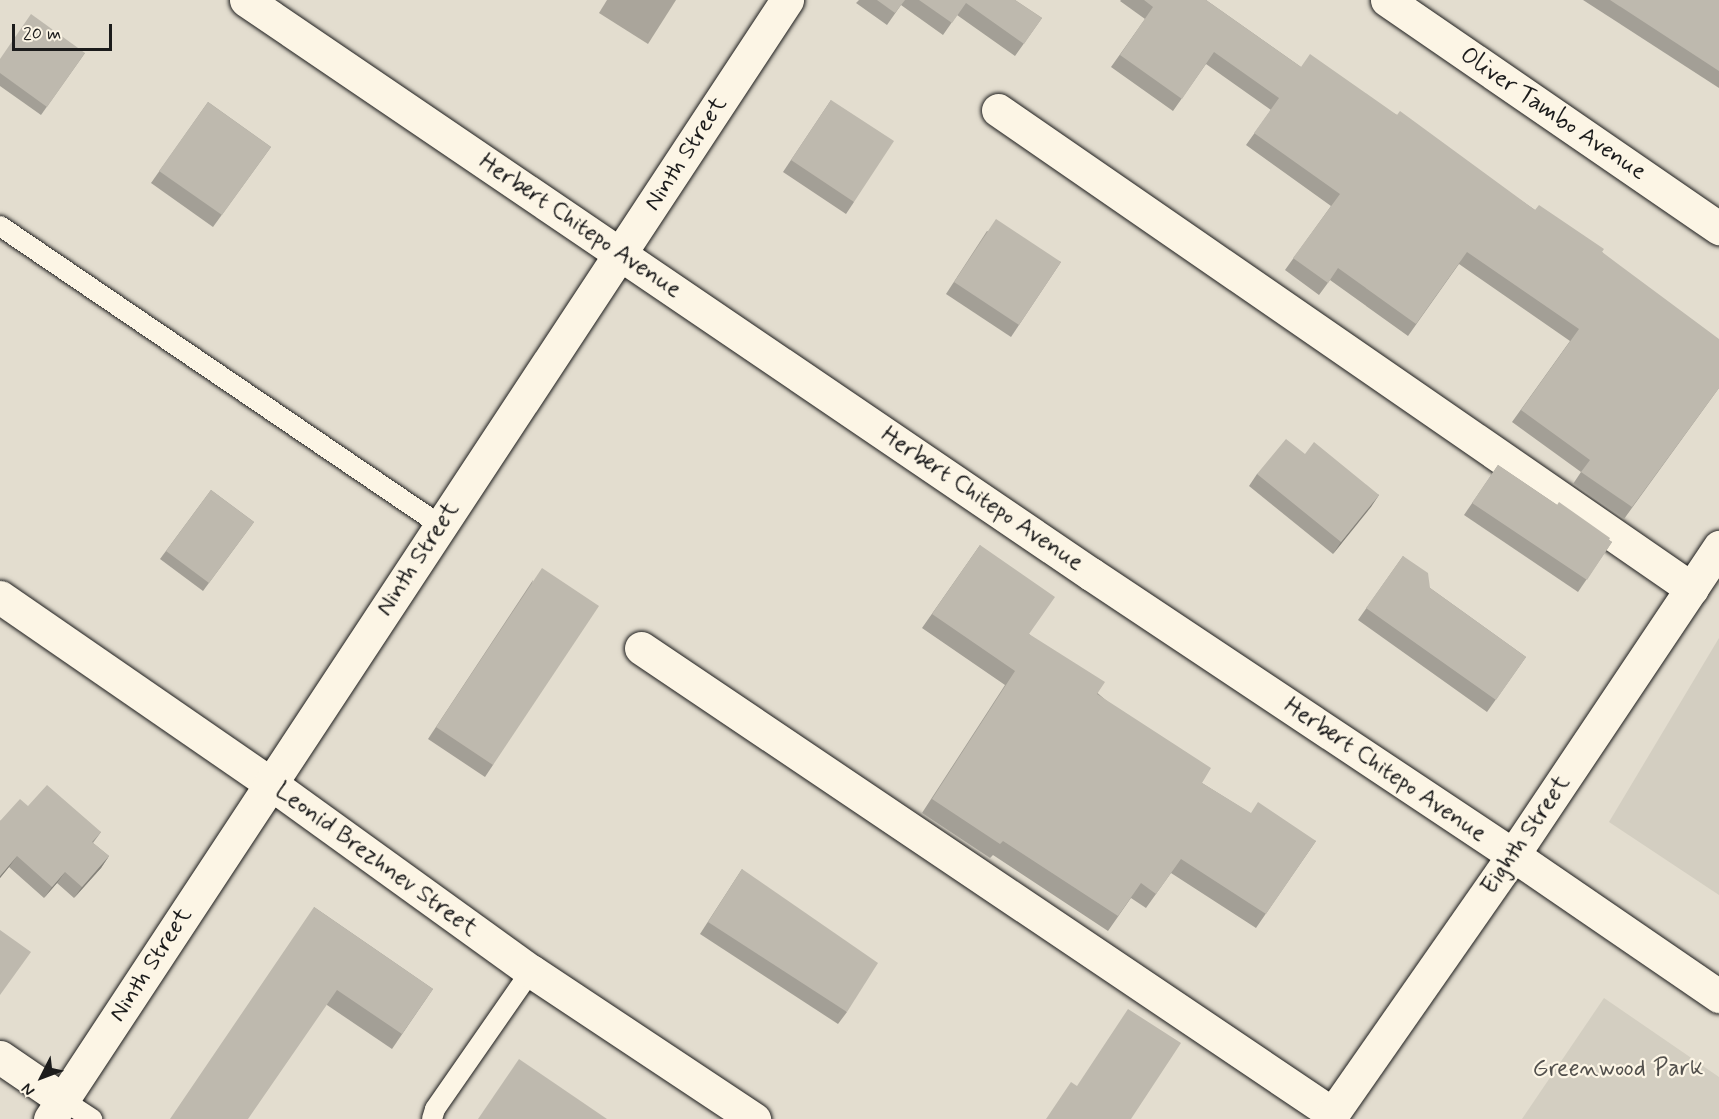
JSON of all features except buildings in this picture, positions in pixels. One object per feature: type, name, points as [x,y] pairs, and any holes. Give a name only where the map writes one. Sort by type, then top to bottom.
[{"type":"street","name":"Herbert Chitepo Avenue","points":[[246,0],[1091,574],[1514,855],[1719,996]]},
{"type":"street","name":"Ninth Street","points":[[57,1110],[787,0]]},
{"type":"street","name":"Oliver Tambo Avenue","points":[[1387,0],[1719,228]]},
{"type":"street","points":[[998,110],[1692,588]]},
{"type":"street","name":"Eighth Street","points":[[1331,1117],[1514,855],[1719,548]]},
{"type":"street","name":"Leonid Brezhnev Street","points":[[0,597],[270,783],[531,971],[754,1119]]},
{"type":"street","points":[[641,648],[1331,1117]]},
{"type":"street","points":[[0,1057],[57,1110]]},
{"type":"lane","points":[[0,225],[440,525]]},
{"type":"lane","points":[[432,1119],[435,1108],[531,971]]},
{"type":"lane","points":[[57,1110],[92,1119]]},
{"type":"shaded area","points":[[0,0],[1719,0],[1719,1119],[0,1119]]},
{"type":"shaded area","points":[[607,0],[676,0],[648,44],[599,13]]},
{"type":"green space","points":[[1719,638],[1719,895],[1609,822]]},
{"type":"green space","name":"Greenwood Park","points":[[1604,998],[1719,1077],[1719,1119],[1522,1119]]}]
